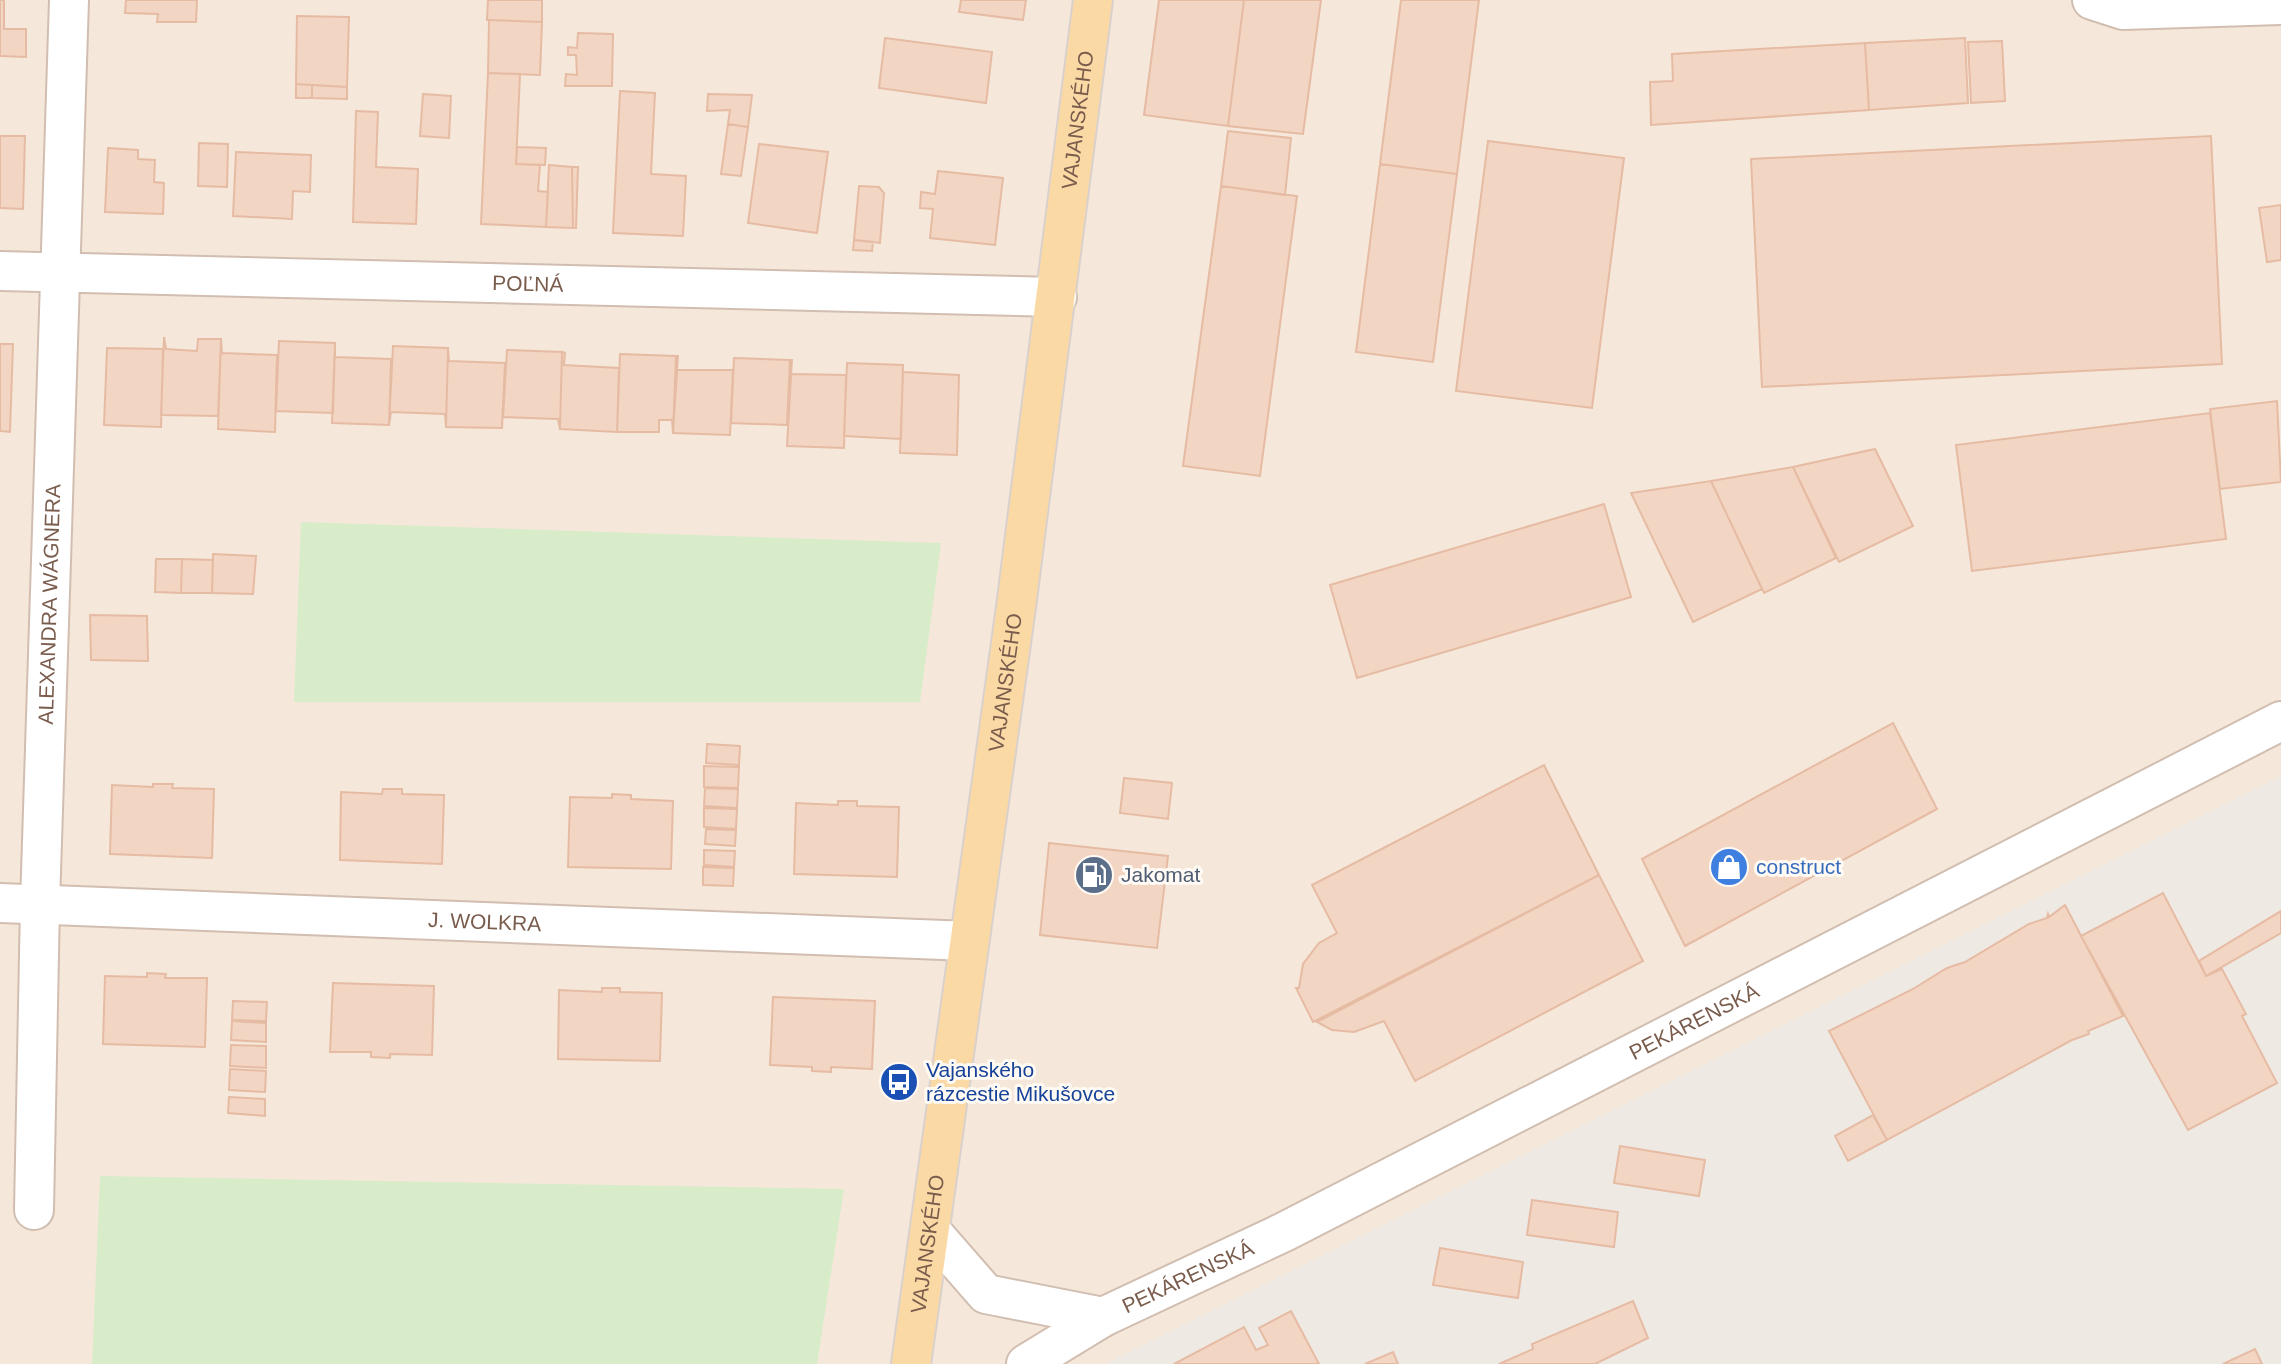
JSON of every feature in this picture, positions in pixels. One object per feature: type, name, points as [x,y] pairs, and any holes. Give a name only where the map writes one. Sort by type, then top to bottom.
[{"type":"main road","name":"VAJANSKÉHO","points":[[911,1364],[1057,297],[1094,0]]},
{"type":"street","name":"ALEXANDRA WÁGNERA","points":[[34,1210],[40,904],[69,0]]},
{"type":"street","points":[[2092,0],[2123,10],[2281,5]]},
{"type":"street","name":"POĽNÁ","points":[[0,271],[1057,297]]},
{"type":"street","name":"PEKÁRENSKÁ","points":[[1026,1364],[1103,1317],[1284,1232],[2281,721]]},
{"type":"street","name":"J. WOLKRA","points":[[0,903],[969,941]]},
{"type":"street","name":"PEKÁRENSKÁ","points":[[931,1231],[986,1294],[1103,1317]]},
{"type":"shaded area","points":[[0,0],[2281,0],[2281,1364],[0,1364]]},
{"type":"shaded area","points":[[2281,776],[2281,1364],[1105,1364]]},
{"type":"green space","points":[[301,522],[941,543],[920,702],[294,702]]},
{"type":"green space","points":[[100,1176],[844,1189],[817,1364],[92,1364]]},
{"type":"building","points":[[0,0],[4,0],[4,29],[26,29],[26,57],[0,56]]},
{"type":"building","points":[[126,0],[197,0],[196,22],[157,22],[158,14],[125,13]]},
{"type":"building","points":[[488,0],[542,0],[542,22],[487,20]]},
{"type":"building","points":[[961,0],[1026,0],[1023,20],[959,12]]},
{"type":"building","points":[[1159,0],[1244,0],[1228,126],[1144,115]]},
{"type":"building","points":[[1244,0],[1321,0],[1303,134],[1228,126]]},
{"type":"building","points":[[1401,0],[1479,0],[1457,174],[1380,164]]},
{"type":"building","points":[[297,16],[349,17],[347,87],[296,84]]},
{"type":"building","points":[[489,20],[542,22],[540,75],[488,73]]},
{"type":"building","points":[[578,33],[613,34],[612,86],[565,86],[566,74],[577,75],[576,55],[568,55],[568,47],[577,48]]},
{"type":"building","points":[[885,38],[992,52],[986,103],[879,88]]},
{"type":"building","points":[[1965,38],[1968,103],[1869,110],[1865,43]]},
{"type":"building","points":[[2002,41],[2005,101],[1971,103],[1968,42]]},
{"type":"building","points":[[1865,43],[1869,110],[1651,125],[1650,82],[1673,81],[1672,54]]},
{"type":"building","points":[[488,73],[520,74],[516,164],[540,165],[538,191],[548,192],[546,227],[481,224]]},
{"type":"building","points":[[296,84],[312,85],[312,98],[296,98]]},
{"type":"building","points":[[312,85],[347,87],[347,99],[312,98]]},
{"type":"building","points":[[620,91],[655,93],[651,174],[686,176],[683,236],[613,233]]},
{"type":"building","points":[[423,94],[451,96],[449,138],[420,136]]},
{"type":"building","points":[[708,94],[752,95],[748,127],[728,124],[730,110],[707,111]]},
{"type":"building","points":[[356,111],[378,112],[376,167],[418,169],[416,224],[353,222]]},
{"type":"building","points":[[728,124],[748,127],[741,176],[721,174]]},
{"type":"building","points":[[1228,131],[1291,138],[1285,195],[1221,186]]},
{"type":"building","points":[[0,136],[25,136],[23,209],[0,208]]},
{"type":"building","points":[[2211,136],[2222,364],[1762,387],[1751,159]]},
{"type":"building","points":[[1488,141],[1624,158],[1592,408],[1456,391]]},
{"type":"building","points":[[199,143],[228,144],[227,187],[198,186]]},
{"type":"building","points":[[759,144],[828,152],[817,233],[748,223]]},
{"type":"building","points":[[517,147],[546,148],[545,165],[516,164]]},
{"type":"building","points":[[108,148],[138,150],[138,159],[155,160],[154,182],[164,183],[163,214],[105,212]]},
{"type":"building","points":[[236,152],[311,155],[310,192],[293,191],[292,219],[233,216]]},
{"type":"building","points":[[1380,164],[1457,174],[1433,362],[1356,352]]},
{"type":"building","points":[[549,165],[572,167],[573,228],[546,227]]},
{"type":"building","points":[[572,167],[578,167],[576,228],[573,228]]},
{"type":"building","points":[[938,171],[1003,178],[995,245],[930,238],[933,209],[920,208],[921,192],[935,194]]},
{"type":"building","points":[[859,186],[879,187],[884,193],[880,243],[854,240]]},
{"type":"building","points":[[1221,186],[1297,196],[1260,476],[1183,466]]},
{"type":"building","points":[[2281,205],[2281,260],[2267,262],[2259,208]]},
{"type":"building","points":[[854,240],[873,242],[872,251],[853,250]]},
{"type":"building","points":[[164,337],[166,349],[197,351],[198,339],[221,339],[218,416],[161,415]]},
{"type":"building","points":[[221,339],[222,353],[277,355],[275,432],[218,429]]},
{"type":"building","points":[[279,341],[335,343],[333,413],[276,411]]},
{"type":"building","points":[[335,343],[335,357],[391,359],[389,425],[332,423]]},
{"type":"building","points":[[0,344],[13,344],[10,432],[0,431]]},
{"type":"building","points":[[393,346],[448,348],[446,427],[445,414],[391,412],[389,425]]},
{"type":"building","points":[[107,348],[163,349],[161,427],[104,425]]},
{"type":"building","points":[[448,348],[449,361],[505,363],[502,428],[446,427]]},
{"type":"building","points":[[507,350],[562,352],[560,429],[558,419],[503,417]]},
{"type":"building","points":[[562,352],[565,353],[564,365],[619,368],[617,432],[560,429]]},
{"type":"building","points":[[620,354],[676,356],[673,433],[672,420],[659,420],[659,432],[617,432]]},
{"type":"building","points":[[734,358],[790,360],[787,425],[731,423]]},
{"type":"building","points":[[847,363],[903,365],[901,439],[844,436]]},
{"type":"building","points":[[677,370],[733,370],[730,435],[673,433]]},
{"type":"building","points":[[903,372],[959,375],[957,455],[900,453]]},
{"type":"building","points":[[791,374],[846,375],[844,448],[787,446]]},
{"type":"building","points":[[2277,401],[2281,482],[2220,489],[2210,409]]},
{"type":"building","points":[[2210,413],[2226,539],[1972,571],[1956,445]]},
{"type":"building","points":[[1875,449],[1913,526],[1839,562],[1793,467]]},
{"type":"building","points":[[1793,467],[1836,558],[1764,593],[1711,481]]},
{"type":"building","points":[[1711,481],[1762,589],[1693,622],[1631,493]]},
{"type":"building","points":[[1604,504],[1631,597],[1357,678],[1330,585]]},
{"type":"building","points":[[213,554],[256,556],[253,594],[212,593]]},
{"type":"building","points":[[156,559],[182,559],[181,593],[155,592]]},
{"type":"building","points":[[182,559],[213,560],[212,593],[181,593]]},
{"type":"building","points":[[90,615],[147,616],[148,661],[91,660]]},
{"type":"building","points":[[1893,723],[1937,809],[1685,946],[1642,859]]},
{"type":"building","points":[[707,744],[740,746],[739,765],[706,763]]},
{"type":"building","points":[[1544,765],[1599,875],[1313,1022],[1296,988],[1299,988],[1303,964],[1319,943],[1337,933],[1312,885]]},
{"type":"building","points":[[704,766],[739,767],[738,788],[704,787]]},
{"type":"building","points":[[1124,778],[1172,783],[1168,819],[1120,813]]},
{"type":"building","points":[[153,784],[173,784],[172,788],[214,789],[212,858],[110,854],[112,785],[153,787]]},
{"type":"building","points":[[705,788],[738,789],[737,808],[704,806]]},
{"type":"building","points":[[383,789],[402,789],[402,794],[444,795],[442,864],[340,860],[341,792],[382,794]]},
{"type":"building","points":[[612,794],[631,795],[631,799],[673,801],[671,869],[568,867],[570,797],[612,798]]},
{"type":"building","points":[[838,801],[857,801],[857,806],[899,807],[897,877],[794,874],[796,803],[838,805]]},
{"type":"building","points":[[704,808],[737,809],[736,829],[704,827]]},
{"type":"building","points":[[706,829],[736,830],[735,846],[705,844]]},
{"type":"building","points":[[1049,843],[1168,856],[1157,948],[1040,935]]},
{"type":"building","points":[[704,850],[735,851],[734,867],[704,865]]},
{"type":"building","points":[[703,867],[734,868],[733,886],[703,885]]},
{"type":"building","points":[[1599,875],[1643,961],[1415,1081],[1384,1021],[1354,1032],[1332,1030],[1317,1022]]},
{"type":"building","points":[[2163,893],[2206,976],[2222,969],[2246,1014],[2242,1016],[2277,1083],[2188,1130],[2081,936]]},
{"type":"building","points":[[2065,905],[2123,1016],[2088,1031],[2089,1034],[2072,1040],[1887,1140],[1829,1031],[1913,989],[1947,968],[1965,962],[2029,924],[2047,918],[2048,914],[2049,917]]},
{"type":"building","points":[[2281,911],[2281,933],[2206,976],[2199,961]]},
{"type":"building","points":[[147,973],[166,974],[165,978],[207,978],[205,1047],[103,1044],[105,976],[147,977]]},
{"type":"building","points":[[333,983],[434,986],[432,1055],[390,1054],[390,1058],[371,1057],[371,1052],[330,1052]]},
{"type":"building","points":[[602,988],[620,988],[620,992],[662,993],[660,1061],[558,1059],[559,990],[602,992]]},
{"type":"building","points":[[773,997],[875,1001],[872,1069],[831,1067],[831,1072],[812,1071],[812,1067],[770,1065]]},
{"type":"building","points":[[233,1001],[267,1002],[266,1021],[232,1020]]},
{"type":"building","points":[[232,1021],[266,1023],[266,1042],[231,1040]]},
{"type":"building","points":[[231,1045],[266,1046],[266,1068],[230,1066]]},
{"type":"building","points":[[230,1069],[266,1071],[265,1092],[229,1090]]},
{"type":"building","points":[[229,1097],[265,1099],[265,1116],[228,1113]]},
{"type":"building","points":[[1873,1115],[1887,1140],[1848,1161],[1835,1136]]},
{"type":"building","points":[[1620,1146],[1705,1160],[1699,1196],[1614,1183]]},
{"type":"building","points":[[1532,1200],[1618,1212],[1614,1247],[1527,1235]]},
{"type":"building","points":[[1440,1248],[1523,1262],[1518,1298],[1433,1285]]},
{"type":"building","points":[[1633,1301],[1648,1338],[1595,1364],[1499,1364],[1533,1349],[1532,1344]]},
{"type":"building","points":[[1291,1311],[1319,1364],[1174,1364],[1244,1327],[1256,1350],[1268,1345],[1259,1328]]},
{"type":"building","points":[[2255,1349],[2262,1364],[2223,1364]]},
{"type":"building","points":[[1393,1352],[1398,1364],[1365,1364]]},
{"type":"place","name":"construct","points":[[1729,867]]},
{"type":"place","name":"Jakomat","points":[[1094,875]]},
{"type":"place","name":"Vajanského rázcestie Mikušovce","points":[[899,1082]]}]
